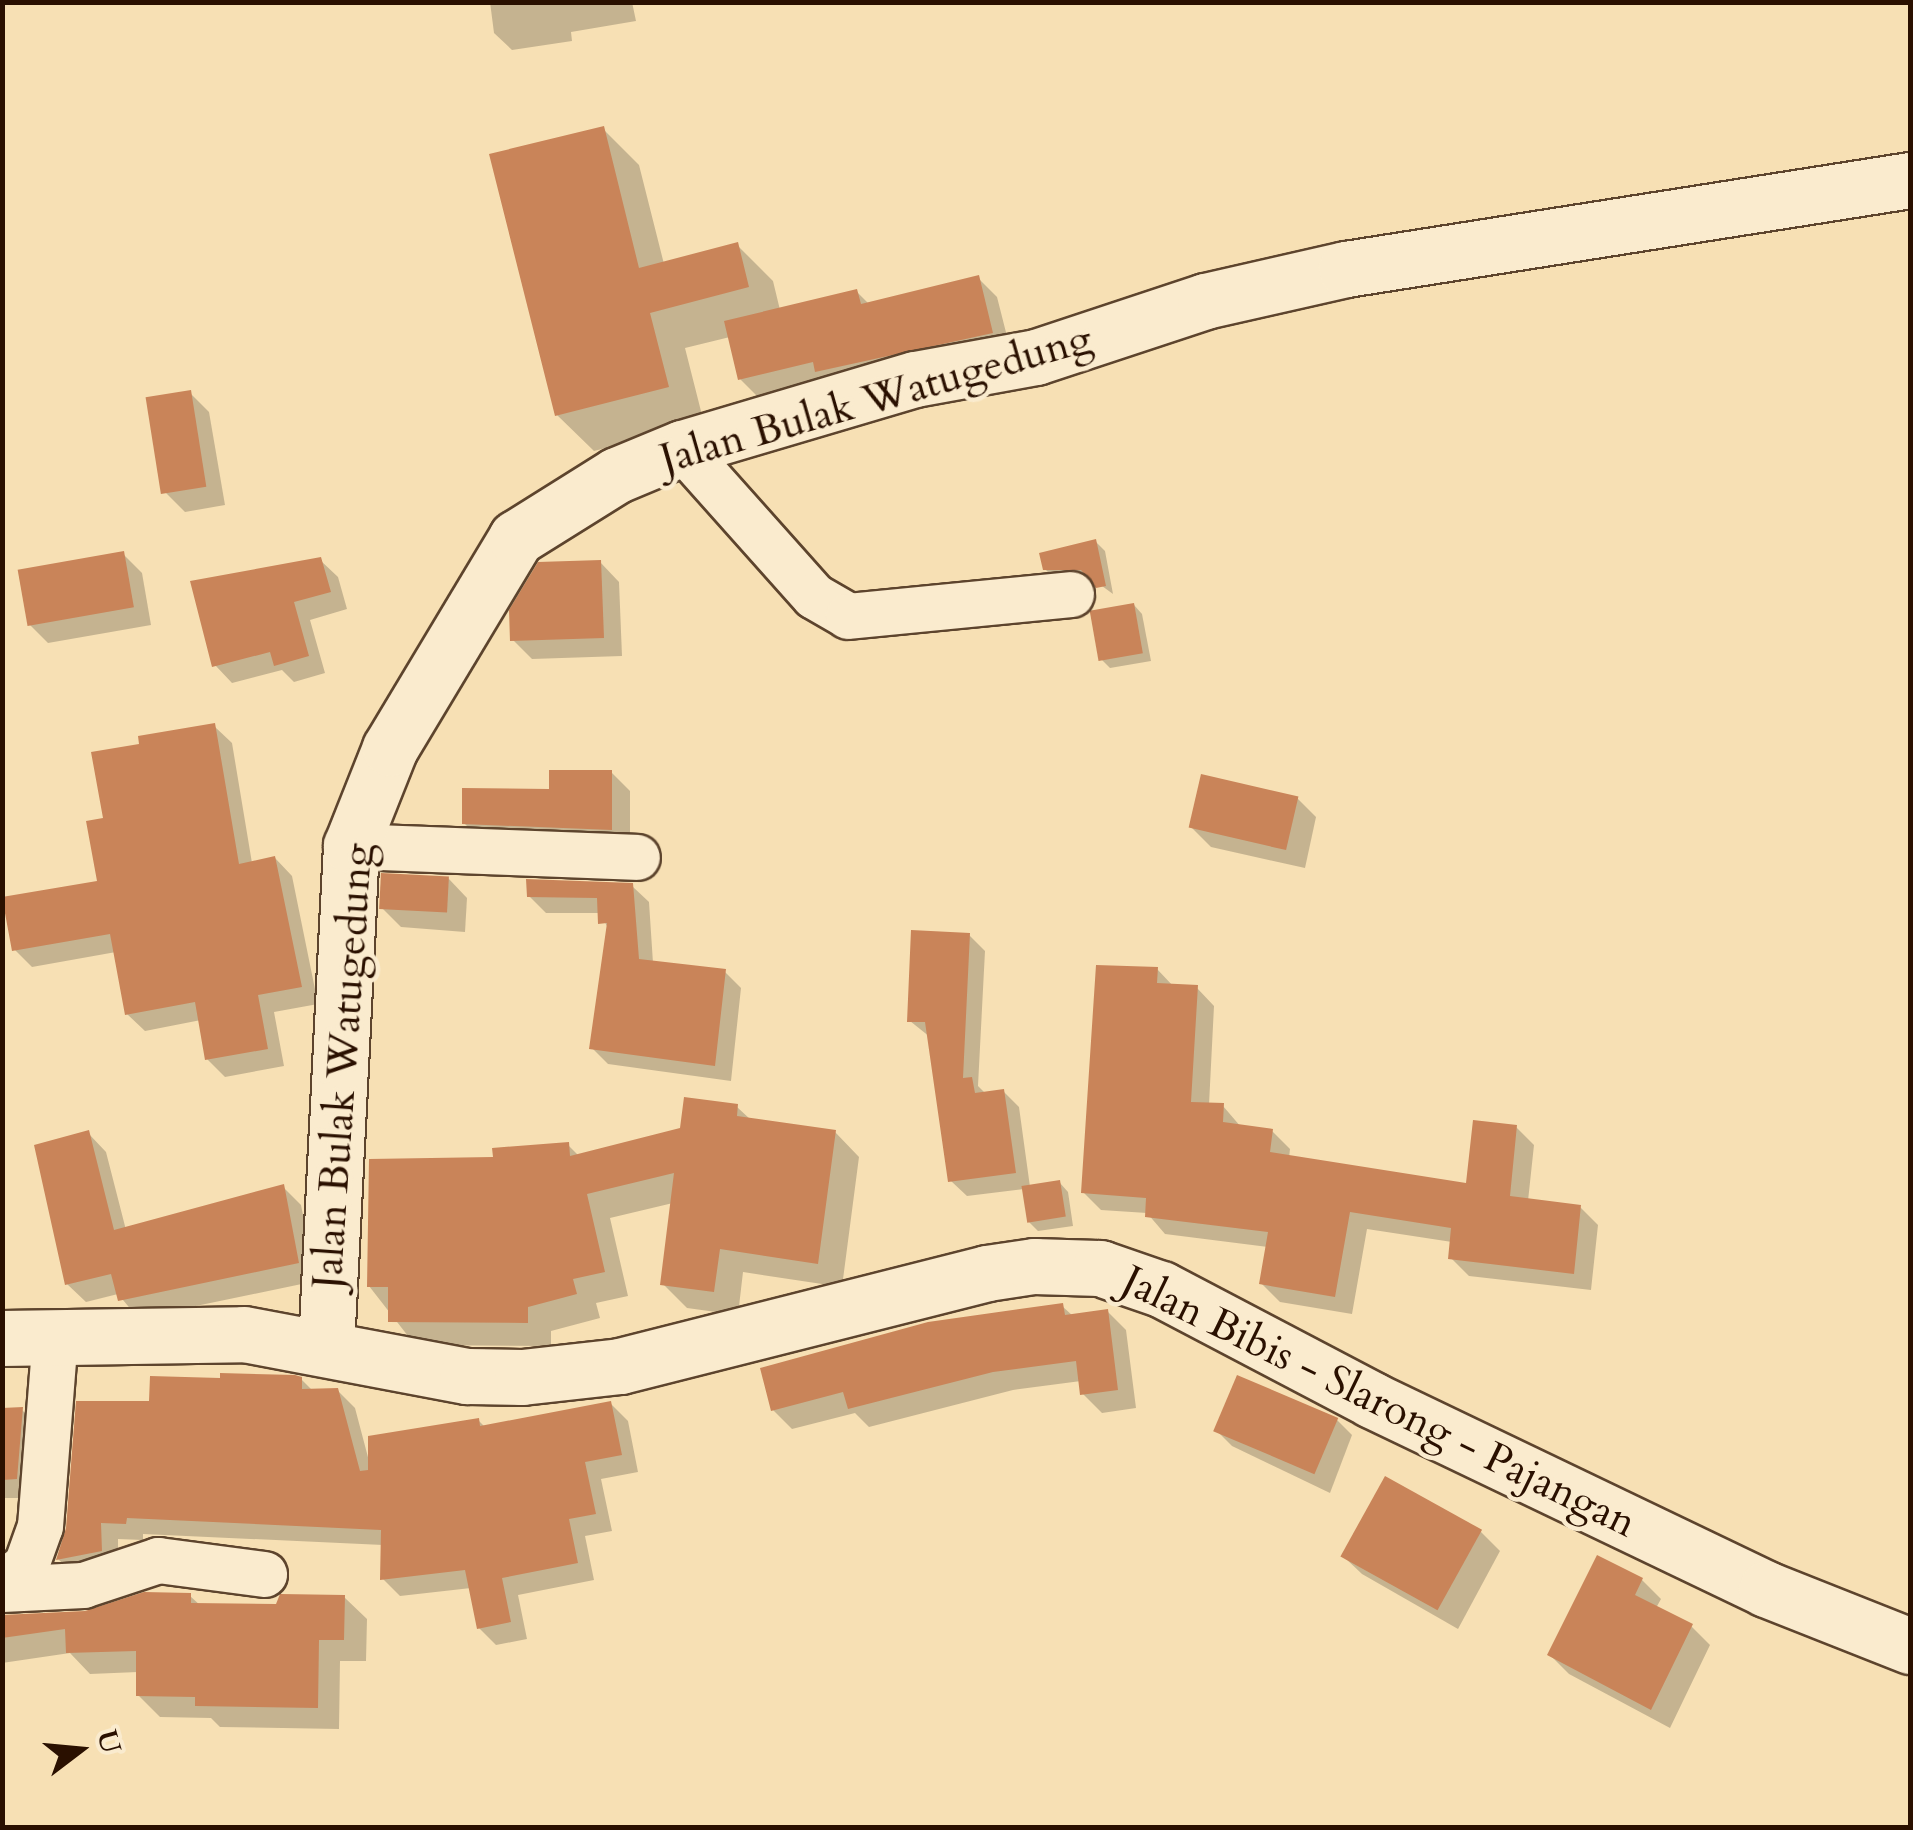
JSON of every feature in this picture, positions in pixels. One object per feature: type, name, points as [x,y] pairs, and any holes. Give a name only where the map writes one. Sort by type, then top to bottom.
[{"type":"street","name":"Jalan Bulak Watugedung","points":[[326,1346],[352,846],[390,748],[516,538],[617,475],[682,448],[915,379],[1036,357],[1205,301],[1346,268],[1910,180]]},
{"type":"street","points":[[682,448],[814,596],[840,613],[882,616],[1070,594]]},
{"type":"street","points":[[352,846],[637,857]]},
{"type":"street","name":"Jalan Bibis - Slarong - Pajangan","points":[[29,1337],[166,1331],[326,1346],[467,1376],[575,1374],[987,1273],[1034,1266],[1100,1268],[1161,1289],[1372,1400],[1766,1589],[1910,1646]]},
{"type":"street","points":[[2,1586],[26,1565],[40,1526],[29,1337]]},
{"type":"street","points":[[2,1586],[71,1587],[158,1560],[264,1574]]},
{"type":"building","points":[[604,126],[639,268],[738,242],[749,287],[650,313],[669,387],[555,416],[489,154]]},
{"type":"building","points":[[979,275],[993,333],[815,372],[813,362],[738,380],[724,321],[857,289],[861,304]]},
{"type":"building","points":[[191,390],[206,487],[161,494],[146,397]]},
{"type":"building","points":[[1096,539],[1106,586],[1096,588],[1081,570],[1043,570],[1039,553]]},
{"type":"building","points":[[124,551],[134,607],[28,626],[18,570]]},
{"type":"building","points":[[321,557],[331,592],[294,602],[309,656],[274,666],[270,652],[212,667],[190,581]]},
{"type":"building","points":[[601,560],[604,638],[510,641],[509,610],[538,562]]},
{"type":"building","points":[[1134,603],[1143,653],[1099,661],[1090,611]]},
{"type":"building","points":[[215,723],[239,864],[275,856],[302,987],[258,995],[268,1049],[205,1060],[195,1002],[125,1015],[110,934],[12,951],[2,897],[97,881],[86,821],[103,818],[91,752],[139,744],[138,736]]},
{"type":"building","points":[[549,770],[612,770],[612,830],[462,824],[462,788],[549,789]]},
{"type":"building","points":[[1201,774],[1298,796],[1286,850],[1189,828]]},
{"type":"building","points":[[381,873],[449,877],[447,913],[379,909]]},
{"type":"building","points":[[526,879],[633,883],[639,959],[726,969],[715,1066],[589,1049],[607,923],[598,924],[597,898],[527,897]]},
{"type":"building","points":[[911,930],[970,933],[963,1078],[972,1077],[975,1093],[1004,1089],[1016,1173],[948,1182],[925,1022],[907,1022]]},
{"type":"building","points":[[1096,965],[1158,967],[1157,983],[1198,985],[1191,1102],[1224,1103],[1223,1122],[1273,1129],[1270,1152],[1466,1183],[1473,1120],[1517,1125],[1510,1196],[1581,1205],[1574,1274],[1448,1259],[1451,1228],[1350,1212],[1335,1297],[1259,1284],[1268,1232],[1145,1217],[1146,1198],[1081,1193]]},
{"type":"building","points":[[684,1097],[738,1104],[737,1116],[836,1130],[818,1264],[720,1249],[714,1292],[660,1285],[674,1173],[587,1194],[605,1272],[573,1279],[577,1294],[528,1307],[528,1323],[388,1322],[388,1287],[367,1287],[369,1159],[493,1157],[492,1148],[569,1142],[570,1156],[680,1128]]},
{"type":"building","points":[[89,1130],[114,1230],[284,1184],[299,1263],[118,1301],[111,1274],[65,1285],[34,1145]]},
{"type":"building","points":[[1060,1180],[1066,1217],[1027,1223],[1021,1186]]},
{"type":"building","points":[[1063,1303],[1065,1315],[1108,1309],[1118,1390],[1080,1395],[1076,1361],[993,1372],[848,1409],[843,1392],[771,1411],[760,1368],[928,1322]]},
{"type":"building","points":[[220,1373],[295,1375],[302,1377],[302,1389],[338,1388],[360,1471],[368,1470],[368,1436],[479,1418],[480,1426],[611,1401],[622,1455],[585,1462],[596,1514],[569,1519],[578,1563],[502,1578],[511,1622],[477,1629],[465,1570],[380,1580],[381,1530],[127,1518],[126,1524],[101,1523],[102,1551],[56,1560],[66,1528],[76,1401],[149,1401],[150,1376],[220,1378]]},
{"type":"building","points":[[1237,1375],[1338,1418],[1314,1474],[1213,1431]]},
{"type":"building","points":[[23,1407],[17,1479],[2,1480],[2,1408]]},
{"type":"building","points":[[1385,1476],[1482,1530],[1437,1610],[1340,1556]]},
{"type":"building","points":[[1597,1555],[1643,1578],[1635,1595],[1693,1624],[1651,1710],[1547,1655]]},
{"type":"building","points":[[144,1592],[191,1593],[191,1603],[276,1604],[280,1594],[345,1595],[344,1640],[319,1640],[318,1708],[195,1706],[195,1697],[136,1696],[136,1651],[66,1653],[65,1629],[2,1638],[2,1615],[85,1611]]}]
